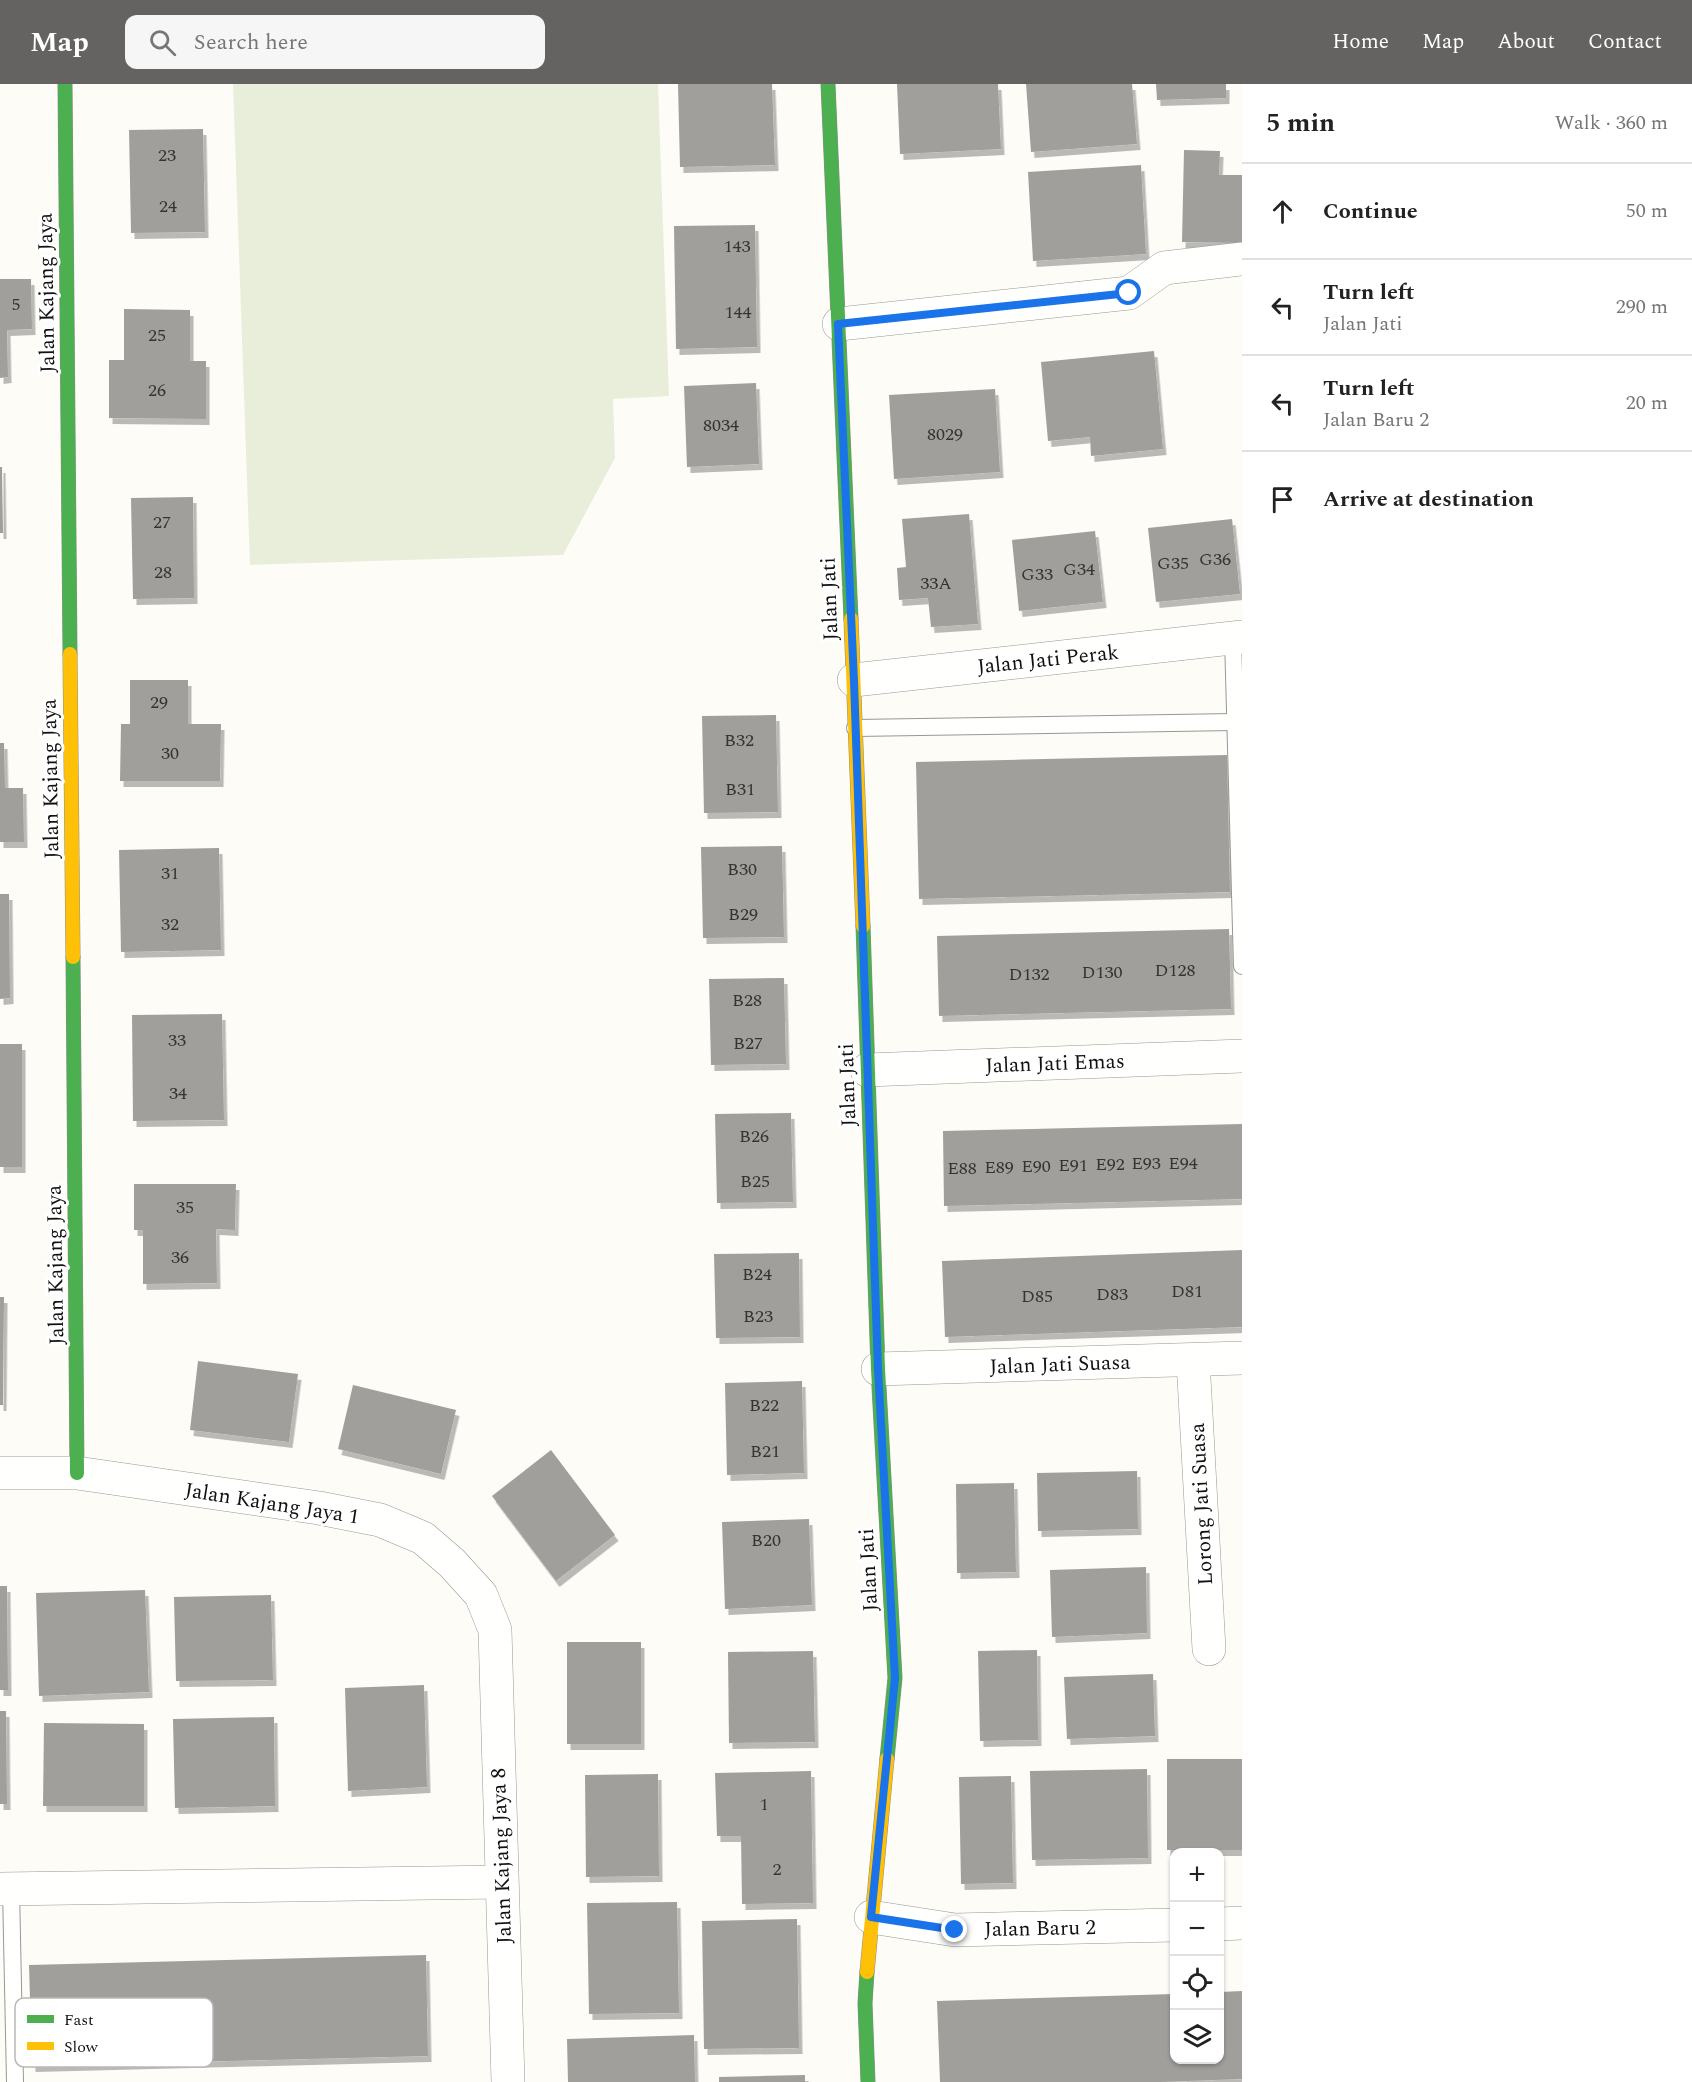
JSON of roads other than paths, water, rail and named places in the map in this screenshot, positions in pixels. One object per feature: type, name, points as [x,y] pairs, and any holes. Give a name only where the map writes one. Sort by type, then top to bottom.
[{"type":"street","name":"Jalan Kajang Jaya","points":[[65,84],[77,1473]]},
{"type":"street","name":"Jalan Jati","points":[[828,84],[854,681],[878,1369],[895,1678],[871,1917],[865,2004],[868,2082]]},
{"type":"street","points":[[838,324],[1129,293],[1164,268],[1242,259]]},
{"type":"street","name":"Jalan Jati Perak","points":[[854,681],[1238,638]]},
{"type":"street","name":"Jalan Jati Emas","points":[[867,1070],[1242,1056]]},
{"type":"street","name":"Jalan Jati Suasa","points":[[878,1369],[1242,1358]]},
{"type":"street","name":"Lorong Jati Suasa","points":[[1193,1360],[1209,1649]]},
{"type":"street","name":"Jalan Kajang Jaya 1","points":[[0,1473],[77,1473],[319,1508],[380,1520],[423,1538],[452,1563],[481,1595],[495,1630]]},
{"type":"street","name":"Jalan Kajang Jaya 8","points":[[495,1630],[508,2082]]},
{"type":"street","points":[[5,1889],[501,1882]]},
{"type":"street","name":"Jalan Baru 2","points":[[871,1917],[955,1930],[1170,1925]]},
{"type":"street","points":[[1224,1924],[1242,1923]]},
{"type":"lane","points":[[1238,638],[1235,722],[1242,966]]},
{"type":"lane","points":[[855,728],[1235,722]]},
{"type":"lane","points":[[5,1889],[15,2082]]}]
